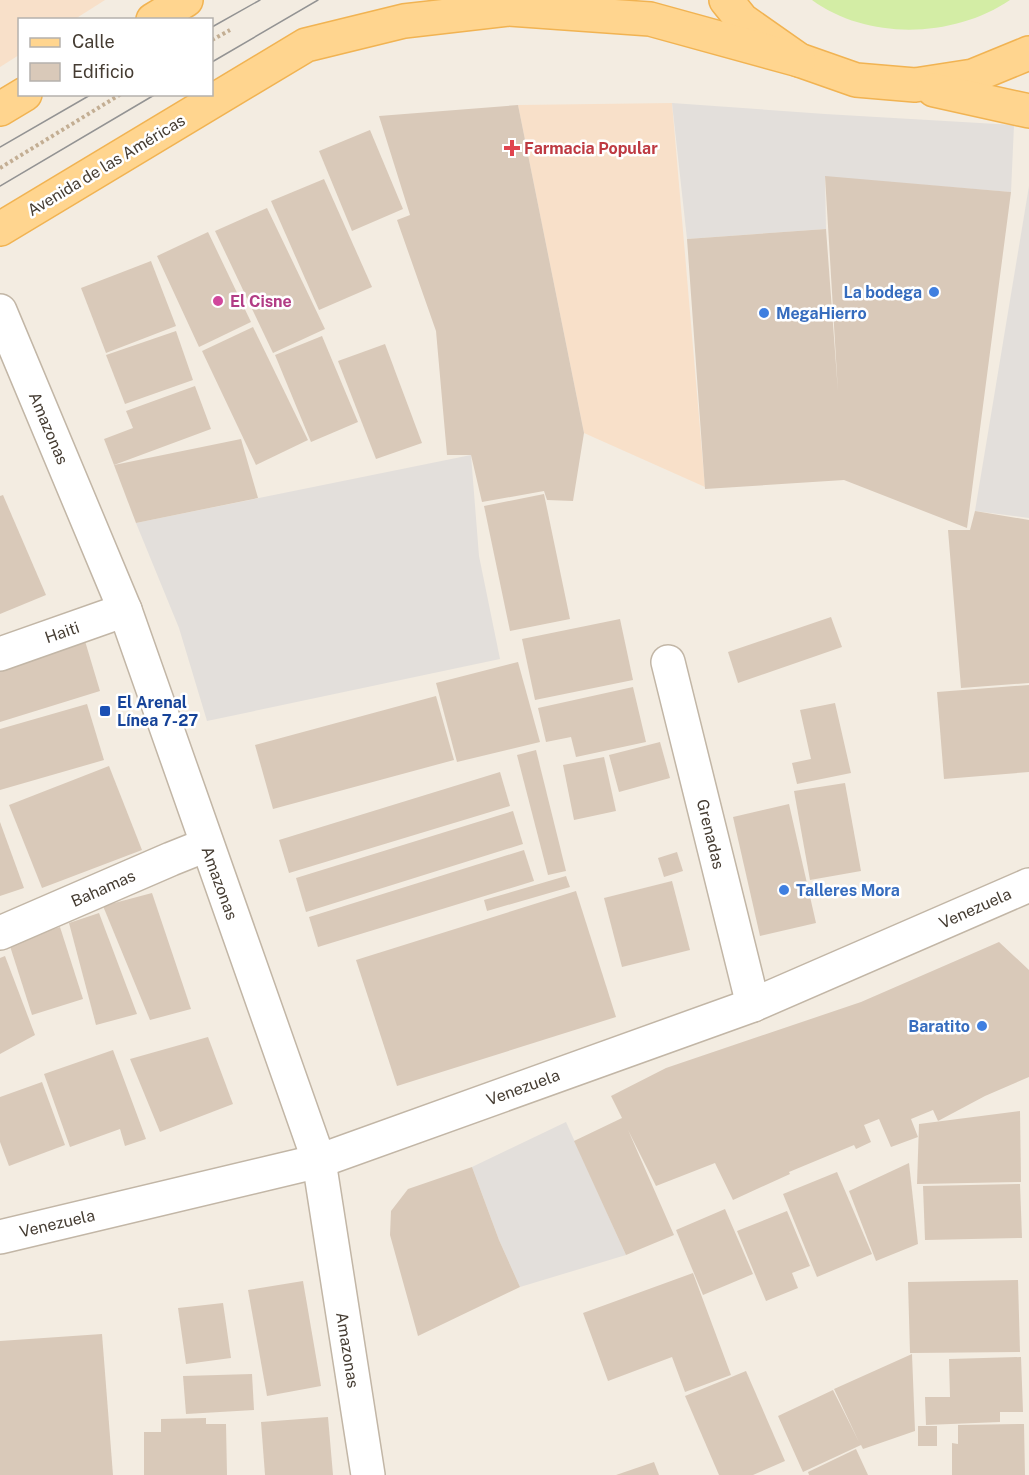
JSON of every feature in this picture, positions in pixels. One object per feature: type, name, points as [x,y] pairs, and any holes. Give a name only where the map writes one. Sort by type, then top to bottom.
[{"type":"main road","points":[[156,18],[186,0]]},
{"type":"main road","points":[[726,0],[742,20],[799,60],[856,80],[915,86],[1029,111]]},
{"type":"main road","name":"Avenida de las Américas","points":[[0,229],[306,45],[404,21],[508,9],[650,19],[799,60]]},
{"type":"main road","points":[[915,86],[973,76],[1029,53]]},
{"type":"main road","points":[[0,109],[22,96]]},
{"type":"street","name":"Amazonas","points":[[0,311],[125,610],[318,1161],[368,1475]]},
{"type":"street","name":"Haiti","points":[[0,654],[125,610]]},
{"type":"street","name":"Grenadas","points":[[668,662],[753,1005]]},
{"type":"street","name":"Bahamas","points":[[0,933],[206,845]]},
{"type":"street","name":"Venezuela","points":[[0,1236],[318,1161],[753,1005],[1029,885]]},
{"type":"path","points":[[213,39],[230,30]]},
{"type":"path","points":[[0,168],[118,96]]},
{"type":"shaded area","points":[[0,0],[105,0],[77,18],[18,18],[18,56],[0,67]]},
{"type":"shaded area","points":[[672,103],[705,487],[584,433],[518,105]]},
{"type":"shaded area","points":[[672,103],[1014,125],[1011,192],[825,177],[826,229],[687,239]]},
{"type":"shaded area","points":[[1029,186],[1029,518],[975,511]]},
{"type":"shaded area","points":[[471,455],[479,556],[500,659],[207,721],[179,628],[136,523]]},
{"type":"shaded area","points":[[566,1122],[626,1255],[520,1287],[499,1240],[472,1167]]},
{"type":"green space","points":[[812,0],[1010,0],[988,13],[963,22],[938,28],[911,30],[859,23],[834,13]]},
{"type":"building","points":[[518,105],[584,433],[573,501],[547,500],[544,491],[482,502],[471,455],[447,455],[436,331],[397,220],[410,215],[379,116]]},
{"type":"building","points":[[370,130],[403,209],[352,231],[319,151]]},
{"type":"building","points":[[825,176],[1011,192],[967,528],[844,480],[705,489],[687,239],[826,229],[838,392]]},
{"type":"building","points":[[324,179],[372,287],[319,310],[271,201]]},
{"type":"building","points":[[267,208],[325,329],[273,353],[215,231]]},
{"type":"building","points":[[208,232],[251,322],[199,347],[157,256]]},
{"type":"building","points":[[151,261],[176,326],[106,353],[81,288]]},
{"type":"building","points":[[253,327],[308,440],[256,465],[202,351]]},
{"type":"building","points":[[176,331],[193,380],[125,404],[106,355]]},
{"type":"building","points":[[322,336],[358,422],[311,442],[275,355]]},
{"type":"building","points":[[385,344],[422,443],[376,459],[338,361]]},
{"type":"building","points":[[195,386],[211,429],[114,465],[104,439],[133,428],[126,411]]},
{"type":"building","points":[[241,439],[258,498],[136,523],[114,465]]},
{"type":"building","points":[[544,494],[570,619],[510,631],[484,506]]},
{"type":"building","points":[[3,495],[46,595],[0,614],[0,496]]},
{"type":"building","points":[[975,511],[1029,520],[1029,683],[961,688],[948,530],[970,530]]},
{"type":"building","points":[[831,617],[842,647],[738,683],[728,652]]},
{"type":"building","points":[[620,619],[633,680],[535,700],[522,639]]},
{"type":"building","points":[[85,641],[100,691],[0,722],[0,667]]},
{"type":"building","points":[[518,662],[540,742],[457,762],[436,683]]},
{"type":"building","points":[[1029,685],[1029,772],[944,779],[937,692]]},
{"type":"building","points":[[633,687],[646,742],[576,757],[571,737],[546,742],[538,708]]},
{"type":"building","points":[[436,696],[454,760],[273,809],[255,745]]},
{"type":"building","points":[[835,703],[851,773],[797,784],[792,763],[811,759],[800,710]]},
{"type":"building","points":[[87,704],[104,760],[0,790],[0,729]]},
{"type":"building","points":[[660,742],[670,778],[619,792],[609,755]]},
{"type":"building","points":[[536,750],[566,871],[548,875],[517,755]]},
{"type":"building","points":[[604,757],[616,811],[574,820],[563,765]]},
{"type":"building","points":[[109,766],[142,850],[42,888],[9,805]]},
{"type":"building","points":[[500,772],[510,806],[289,873],[279,840]]},
{"type":"building","points":[[845,783],[861,871],[810,880],[794,791]]},
{"type":"building","points":[[789,804],[816,923],[760,936],[733,817]]},
{"type":"building","points":[[513,811],[523,844],[306,912],[296,878]]},
{"type":"building","points":[[0,822],[24,888],[0,896]]},
{"type":"building","points":[[524,850],[534,881],[318,947],[309,917]]},
{"type":"building","points":[[677,852],[683,871],[664,877],[658,858]]},
{"type":"building","points":[[566,876],[570,887],[487,911],[484,900]]},
{"type":"building","points":[[672,881],[690,950],[622,967],[604,898]]},
{"type":"building","points":[[576,891],[616,1017],[397,1086],[356,960]]},
{"type":"building","points":[[152,893],[191,1009],[150,1020],[103,906]]},
{"type":"building","points":[[99,913],[137,1014],[96,1025],[69,923]]},
{"type":"building","points":[[60,927],[83,999],[32,1015],[9,943]]},
{"type":"building","points":[[999,942],[1029,970],[1029,1077],[985,1096],[938,1121],[933,1110],[911,1119],[918,1137],[891,1147],[879,1119],[864,1125],[871,1142],[856,1149],[854,1145],[789,1172],[790,1174],[733,1200],[715,1163],[656,1186],[628,1130],[674,1235],[626,1255],[574,1141],[622,1118],[611,1096],[666,1068],[861,1002]]},
{"type":"building","points":[[5,956],[35,1035],[0,1054],[0,958]]},
{"type":"building","points":[[208,1037],[233,1104],[160,1132],[130,1059]]},
{"type":"building","points":[[113,1050],[146,1139],[125,1146],[120,1129],[70,1147],[44,1074]]},
{"type":"building","points":[[42,1082],[65,1145],[9,1166],[0,1142],[0,1097]]},
{"type":"building","points":[[1020,1111],[1021,1182],[917,1184],[919,1124]]},
{"type":"building","points":[[909,1163],[918,1244],[876,1261],[849,1191]]},
{"type":"building","points":[[472,1167],[499,1240],[520,1287],[418,1336],[390,1235],[391,1211],[408,1189]]},
{"type":"building","points":[[837,1172],[872,1254],[817,1277],[783,1194]]},
{"type":"building","points":[[1020,1184],[1022,1238],[925,1240],[923,1186]]},
{"type":"building","points":[[725,1209],[753,1274],[703,1295],[676,1230]]},
{"type":"building","points":[[787,1211],[810,1266],[792,1273],[798,1288],[766,1301],[737,1231]]},
{"type":"building","points":[[693,1273],[731,1375],[685,1392],[672,1357],[608,1381],[583,1313]]},
{"type":"building","points":[[1018,1280],[1020,1352],[910,1353],[908,1282]]},
{"type":"building","points":[[303,1281],[321,1386],[267,1396],[248,1290]]},
{"type":"building","points":[[223,1303],[231,1358],[186,1364],[178,1308]]},
{"type":"building","points":[[102,1334],[113,1475],[0,1475],[0,1341]]},
{"type":"building","points":[[912,1354],[915,1431],[863,1449],[861,1445],[803,1472],[778,1416],[833,1390],[859,1442],[834,1389]]},
{"type":"building","points":[[1021,1357],[1023,1412],[1000,1412],[1000,1422],[926,1425],[925,1397],[950,1397],[949,1359]]},
{"type":"building","points":[[746,1371],[785,1461],[753,1475],[719,1475],[685,1396]]},
{"type":"building","points":[[252,1374],[254,1410],[186,1414],[183,1376]]},
{"type":"building","points":[[328,1417],[333,1475],[265,1475],[261,1422]]},
{"type":"building","points":[[206,1418],[206,1424],[226,1424],[227,1475],[144,1475],[144,1432],[161,1432],[161,1419]]},
{"type":"building","points":[[1024,1424],[1025,1475],[952,1475],[952,1443],[958,1444],[958,1425]]},
{"type":"building","points":[[918,1426],[937,1426],[937,1446],[918,1446]]},
{"type":"building","points":[[856,1449],[868,1475],[809,1475],[808,1472]]},
{"type":"building","points":[[654,1462],[659,1475],[616,1475]]},
{"type":"tram line","points":[[213,26],[260,0]]},
{"type":"tram line","points":[[213,61],[318,0]]},
{"type":"tram line","points":[[0,147],[89,96]]},
{"type":"tram line","points":[[0,186],[153,96]]},
{"type":"place","name":"Farmacia Popular","points":[[512,148]]},
{"type":"place","name":"La bodega","points":[[934,292]]},
{"type":"place","name":"El Cisne","points":[[218,301]]},
{"type":"place","name":"MegaHierro","points":[[764,313]]},
{"type":"place","name":"El Arenal Línea 7-27","points":[[105,711]]},
{"type":"place","name":"Talleres Mora","points":[[784,890]]},
{"type":"place","name":"Baratito","points":[[982,1026]]}]
